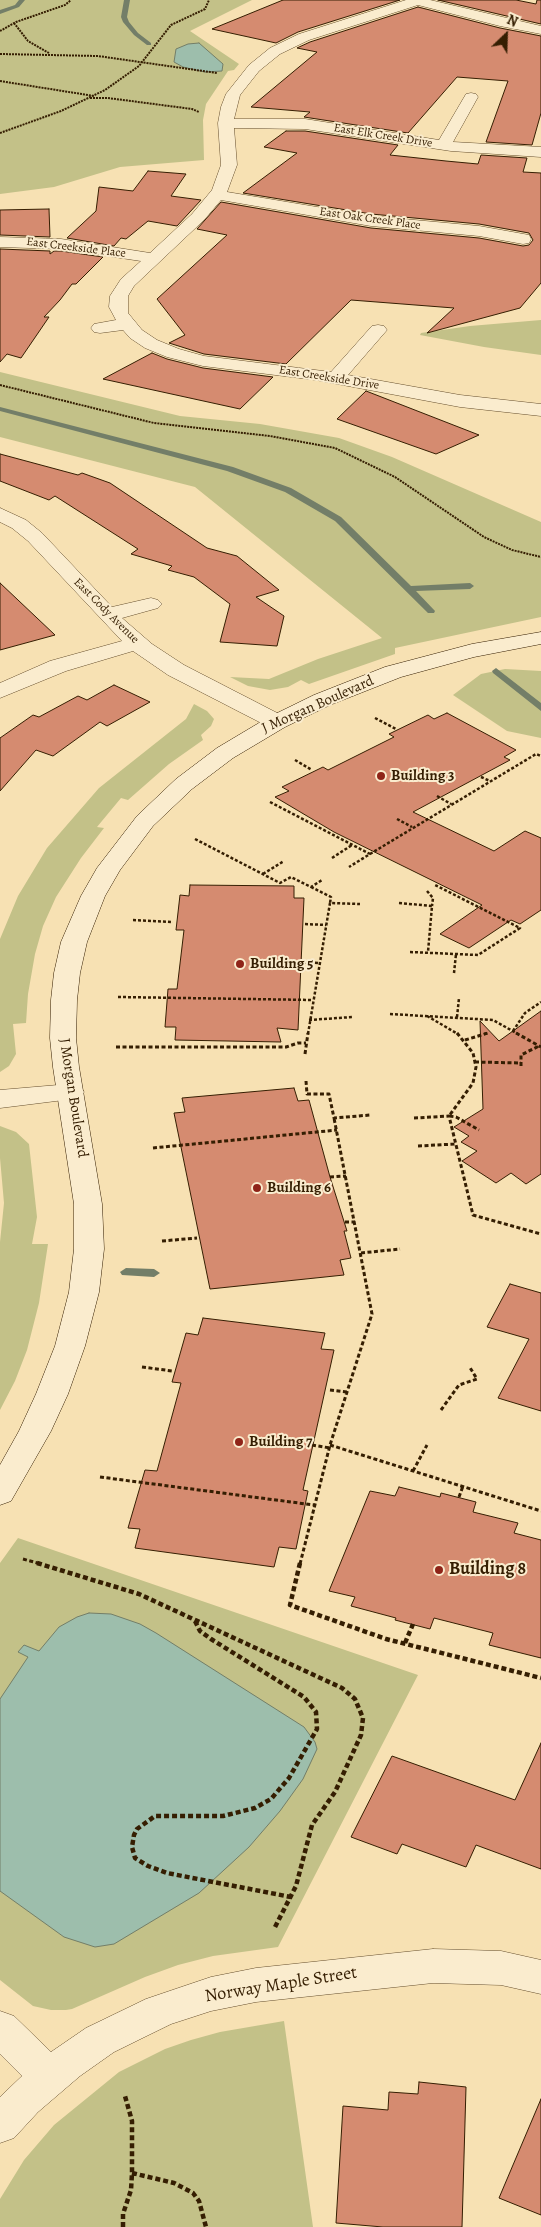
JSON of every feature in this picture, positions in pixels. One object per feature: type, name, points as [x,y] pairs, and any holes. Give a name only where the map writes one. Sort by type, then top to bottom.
[{"type":"street","points":[[100,328],[126,324],[119,310],[119,296],[131,278],[198,217],[217,195],[228,169],[226,123],[227,110],[233,94],[254,68],[275,51],[315,32],[419,0],[500,22],[541,30]]},
{"type":"street","points":[[443,145],[472,97]]},
{"type":"street","name":"East Elk Creek Drive","points":[[226,123],[305,124],[443,145],[541,152]]},
{"type":"street","name":"East Oak Creek Place","points":[[217,195],[382,222],[486,232],[523,239]]},
{"type":"street","name":"East Creekside Place","points":[[0,242],[61,244],[152,258]]},
{"type":"street","name":"East Creekside Drive","points":[[126,324],[151,344],[187,357],[225,365],[336,378],[460,401],[541,410]]},
{"type":"street","points":[[336,378],[378,330]]},
{"type":"street","name":"East Cody Avenue","points":[[0,514],[19,524],[35,537],[137,643],[176,670],[277,722]]},
{"type":"street","points":[[108,615],[151,604]]},
{"type":"street","name":"J Morgan Boulevard","points":[[0,1492],[35,1431],[52,1394],[70,1346],[84,1292],[89,1249],[88,1204],[63,1038],[65,989],[74,942],[85,912],[98,886],[128,840],[174,793],[225,753],[277,722],[322,700],[393,672],[462,654],[541,638]]},
{"type":"street","points":[[0,691],[53,668],[137,643]]},
{"type":"street","points":[[0,1099],[70,1092]]},
{"type":"street","name":"Norway Maple Street","points":[[0,2125],[66,2063],[113,2033],[177,2004],[232,1989],[320,1977],[434,1966],[501,1968],[541,1976]]},
{"type":"street","points":[[0,2028],[50,2077]]},
{"type":"path","points":[[0,32],[14,23],[65,5],[71,0]]},
{"type":"path","points":[[0,133],[49,116],[99,94],[125,77],[143,61],[171,26],[206,8],[209,0]]},
{"type":"path","points":[[14,23],[28,41],[52,54]]},
{"type":"path","points":[[0,54],[52,54],[143,61],[201,72],[222,73]]},
{"type":"path","points":[[0,81],[94,96]]},
{"type":"path","points":[[99,94],[108,98]]},
{"type":"path","points":[[89,98],[108,98],[192,109],[202,114]]},
{"type":"path","points":[[0,385],[154,424],[270,436],[335,448],[364,460],[402,481],[484,537],[512,550],[541,557]]},
{"type":"path","points":[[376,718],[396,729]]},
{"type":"path","points":[[349,867],[536,754],[541,756]]},
{"type":"path","points":[[295,760],[312,770]]},
{"type":"path","points":[[481,777],[490,781]]},
{"type":"path","points":[[437,796],[452,804]]},
{"type":"path","points":[[270,802],[370,854]]},
{"type":"path","points":[[397,819],[412,828]]},
{"type":"path","points":[[195,839],[280,882],[291,877],[331,897],[309,1020],[305,1054]]},
{"type":"path","points":[[332,858],[352,845]]},
{"type":"path","points":[[263,874],[284,861]]},
{"type":"path","points":[[311,887],[322,880]]},
{"type":"path","points":[[410,952],[478,955],[520,928],[435,885]]},
{"type":"path","points":[[427,892],[433,898],[428,952]]},
{"type":"path","points":[[330,903],[360,904]]},
{"type":"path","points":[[399,903],[432,906]]},
{"type":"path","points":[[133,920],[173,922]]},
{"type":"path","points":[[305,924],[326,925]]},
{"type":"path","points":[[454,973],[456,954]]},
{"type":"path","points":[[300,962],[319,963]]},
{"type":"path","points":[[118,997],[313,1000]]},
{"type":"path","points":[[457,1018],[459,998]]},
{"type":"path","points":[[513,1031],[525,1013],[541,1002]]},
{"type":"path","points":[[390,1014],[493,1020],[540,1046]]},
{"type":"path","points":[[426,1016],[452,1030],[465,1040],[473,1053],[475,1062],[474,1083],[466,1096],[451,1110],[448,1116],[473,1215],[541,1234]]},
{"type":"path","points":[[309,1020],[353,1017]]},
{"type":"path","points":[[465,1040],[488,1033]]},
{"type":"path","points":[[116,1046],[286,1047],[296,1043],[306,1043]]},
{"type":"path","points":[[475,1062],[521,1065],[521,1056],[523,1054],[540,1046]]},
{"type":"path","points":[[306,1081],[306,1094],[329,1094],[372,1314],[330,1446],[290,1605],[386,1639],[541,1678]]},
{"type":"path","points":[[334,1118],[370,1115]]},
{"type":"path","points":[[414,1118],[448,1116],[460,1119],[479,1130]]},
{"type":"path","points":[[153,1148],[337,1130]]},
{"type":"path","points":[[418,1146],[455,1144]]},
{"type":"path","points":[[330,1177],[346,1176]]},
{"type":"path","points":[[345,1222],[355,1222]]},
{"type":"path","points":[[162,1241],[197,1238]]},
{"type":"path","points":[[361,1253],[400,1249]]},
{"type":"path","points":[[441,1410],[459,1384],[478,1379],[468,1366]]},
{"type":"path","points":[[142,1367],[172,1371]]},
{"type":"path","points":[[330,1390],[348,1392]]},
{"type":"path","points":[[312,1445],[330,1446],[541,1511]]},
{"type":"path","points":[[413,1471],[427,1445]]},
{"type":"path","points":[[100,1477],[314,1505]]},
{"type":"path","points":[[459,1497],[463,1486]]},
{"type":"path","points":[[23,1559],[139,1594],[342,1688],[353,1696],[360,1708],[363,1724],[360,1735],[335,1792],[312,1826],[304,1863],[276,1927]]},
{"type":"path","points":[[194,1620],[200,1631],[211,1639],[304,1697],[316,1712],[317,1729],[289,1778],[271,1799],[255,1808],[224,1816],[155,1816],[137,1829],[134,1835],[132,1847],[135,1858],[158,1870],[291,1896]]},
{"type":"path","points":[[404,1643],[413,1624]]},
{"type":"path","points":[[122,2227],[123,2214],[131,2190],[132,2173],[132,2121],[124,2096]]},
{"type":"path","points":[[132,2173],[174,2183],[193,2193],[201,2206],[206,2227]]},
{"type":"shaded area","points":[[0,0],[252,0],[190,31],[239,64],[234,70],[228,71],[206,104],[203,120],[204,160],[120,167],[54,187],[0,194]]},
{"type":"shaded area","points":[[199,43],[223,64],[222,71],[205,72],[183,67],[174,62],[176,49],[188,44]]},
{"type":"shaded area","points":[[541,320],[541,355],[420,335],[421,333],[470,326]]},
{"type":"shaded area","points":[[0,372],[180,416],[260,424],[339,438],[392,457],[541,522],[541,617],[395,648],[395,654],[309,684],[301,680],[288,687],[270,690],[248,686],[230,677],[269,679],[318,659],[382,638],[195,487],[0,437]]},
{"type":"shaded area","points":[[505,669],[541,671],[541,738],[507,731],[453,695],[481,674]]},
{"type":"shaded area","points":[[194,704],[207,711],[214,719],[211,726],[201,735],[203,740],[169,764],[128,800],[121,798],[97,827],[104,828],[81,858],[56,897],[43,926],[35,954],[28,994],[26,1023],[13,1024],[16,1054],[9,1066],[0,1072],[0,939],[18,896],[47,848],[99,788],[186,719]]},
{"type":"shaded area","points":[[0,1126],[16,1132],[29,1144],[37,1217],[32,1244],[48,1244],[39,1303],[27,1350],[15,1381],[0,1410],[0,1242],[4,1203],[0,1158]]},
{"type":"shaded area","points":[[18,1538],[418,1675],[278,1947],[213,1956],[178,1965],[66,2010],[51,2010],[33,2006],[0,1980],[0,1563]]},
{"type":"shaded area","points":[[89,1613],[111,1614],[140,1624],[156,1633],[304,1727],[315,1742],[317,1749],[303,1779],[280,1811],[249,1847],[199,1893],[114,1944],[95,1947],[64,1937],[0,1891],[0,1699],[28,1657],[18,1652],[24,1645],[39,1651],[59,1627]]},
{"type":"shaded area","points":[[284,2021],[313,2227],[0,2227],[0,2199],[24,2160],[54,2125],[119,2072],[165,2049],[191,2040],[220,2032]]},
{"type":"building","points":[[283,0],[400,0],[298,32],[276,43],[212,29]]},
{"type":"building","points":[[438,0],[516,0],[536,4],[537,0],[541,0],[541,24]]},
{"type":"building","points":[[418,7],[500,28],[541,36],[541,113],[532,145],[486,142],[508,81],[457,77],[408,133],[304,117],[310,112],[251,107],[317,52],[297,48],[310,42]]},
{"type":"building","points":[[286,131],[305,131],[398,145],[390,155],[478,164],[481,155],[527,158],[523,172],[541,173],[541,283],[520,308],[427,333],[454,308],[351,300],[286,364],[204,354],[169,343],[185,335],[157,299],[227,235],[197,229],[221,202],[371,228],[479,238],[523,246],[529,245],[533,240],[529,233],[479,224],[371,214],[243,193],[297,153],[264,147]]},
{"type":"building","points":[[148,171],[186,174],[171,196],[201,200],[177,226],[148,221],[126,239],[121,238],[114,246],[67,238],[96,211],[99,187],[133,191]]},
{"type":"building","points":[[49,209],[50,237],[0,235],[0,210]]},
{"type":"building","points":[[0,249],[50,251],[50,254],[54,251],[61,251],[103,257],[76,284],[72,284],[44,317],[49,317],[21,358],[7,354],[0,362]]},
{"type":"building","points":[[152,353],[167,359],[203,368],[273,377],[240,409],[103,379]]},
{"type":"building","points":[[366,391],[479,435],[436,454],[337,419]]},
{"type":"building","points":[[0,454],[78,475],[82,473],[110,483],[207,548],[237,556],[279,590],[256,597],[284,616],[277,646],[220,642],[230,604],[194,577],[168,570],[172,566],[131,554],[138,549],[55,496],[49,500],[0,481]]},
{"type":"building","points":[[0,583],[55,635],[0,650]]},
{"type":"building","points":[[114,685],[150,702],[107,726],[100,722],[53,756],[36,750],[0,791],[0,738],[33,715],[39,717],[78,696],[87,700]]},
{"type":"building","points":[[447,713],[516,750],[504,757],[510,760],[413,812],[494,851],[525,831],[541,838],[541,910],[520,924],[511,920],[469,948],[440,934],[482,905],[334,832],[275,797],[289,791],[282,787],[323,767],[328,770],[394,737],[389,734],[428,715],[434,719]]},
{"type":"building","name":"Building 5","points":[[190,885],[294,886],[294,898],[304,898],[298,1030],[277,1028],[281,1042],[175,1040],[176,1027],[165,1027],[168,989],[177,989],[184,930],[176,930],[180,895],[189,896]]},
{"type":"building","points":[[541,1011],[541,1174],[526,1184],[511,1173],[496,1183],[462,1161],[477,1151],[461,1142],[469,1136],[454,1127],[483,1109],[480,1021],[499,1041]]},
{"type":"building","name":"Building 6","points":[[294,1088],[298,1101],[309,1100],[347,1231],[344,1231],[351,1258],[340,1260],[344,1275],[210,1289],[174,1113],[185,1112],[182,1098]]},
{"type":"building","points":[[510,1284],[541,1293],[541,1411],[498,1398],[529,1339],[487,1327]]},
{"type":"building","name":"Building 7","points":[[203,1318],[325,1333],[321,1349],[334,1350],[303,1490],[308,1491],[296,1549],[279,1547],[274,1567],[135,1548],[140,1529],[128,1528],[145,1470],[157,1471],[181,1383],[172,1382],[186,1333],[198,1335]]},
{"type":"building","name":"Building 8","points":[[399,1487],[440,1497],[441,1493],[476,1502],[473,1512],[518,1523],[514,1533],[541,1540],[541,1658],[489,1645],[493,1633],[434,1618],[430,1629],[351,1606],[355,1597],[329,1591],[370,1491],[395,1496]]},
{"type":"building","points":[[541,1743],[541,1869],[476,1845],[466,1867],[402,1844],[397,1854],[351,1837],[392,1756],[515,1800]]},
{"type":"building","points":[[419,2082],[466,2087],[462,2227],[383,2227],[336,2223],[343,2106],[388,2110],[389,2092],[418,2094]]},
{"type":"building","points":[[541,2099],[541,2215],[499,2198]]},
{"type":"waterway","points":[[0,12],[17,6],[22,0]]},
{"type":"waterway","points":[[127,0],[124,17],[126,22],[136,34],[149,44]]},
{"type":"waterway","points":[[0,409],[230,469],[288,490],[338,519],[409,589]]},
{"type":"waterway","points":[[409,589],[470,586]]},
{"type":"waterway","points":[[409,589],[431,611]]},
{"type":"waterway","points":[[496,671],[541,708]]},
{"type":"waterway","points":[[126,1272],[154,1273]]},
{"type":"place","name":"Building 3","points":[[381,776]]},
{"type":"place","name":"Building 5","points":[[240,964]]},
{"type":"place","name":"Building 6","points":[[257,1188]]},
{"type":"place","name":"Building 7","points":[[239,1442]]},
{"type":"place","name":"Building 8","points":[[439,1570]]}]
